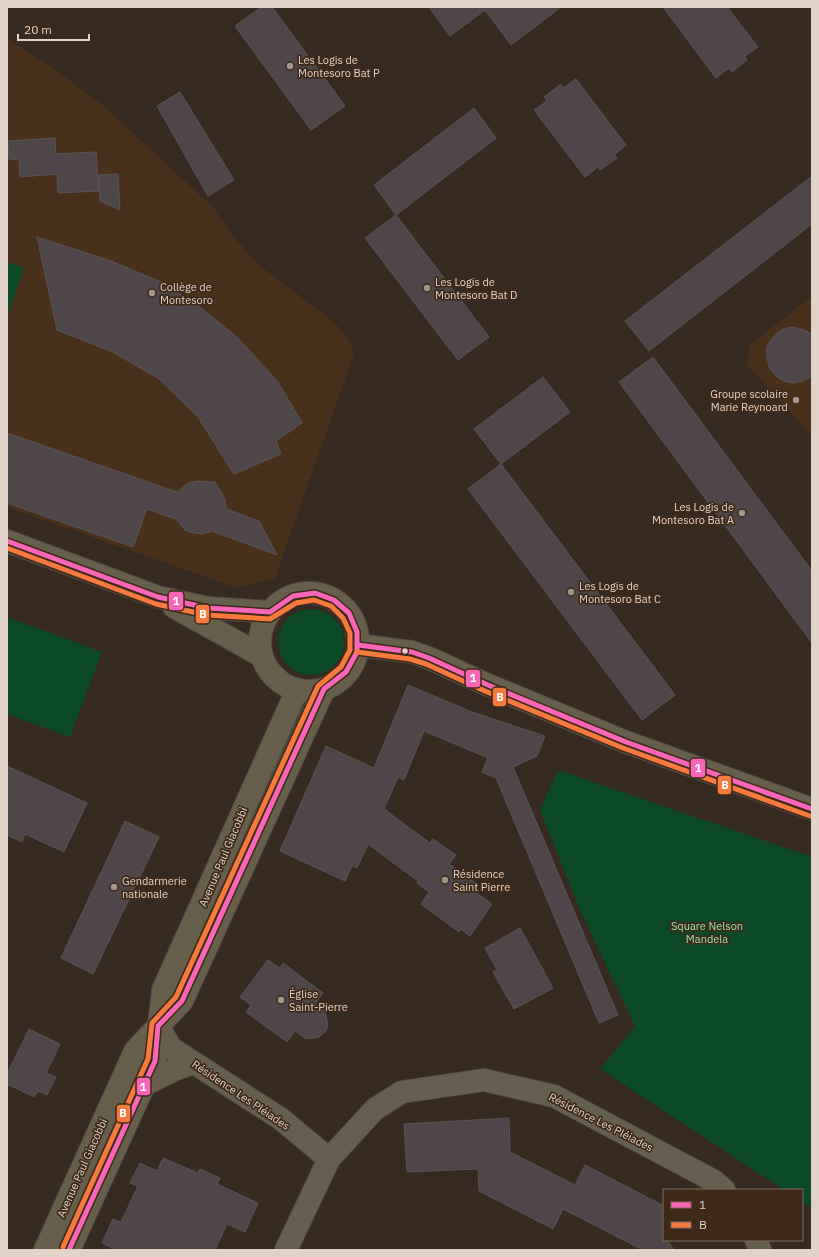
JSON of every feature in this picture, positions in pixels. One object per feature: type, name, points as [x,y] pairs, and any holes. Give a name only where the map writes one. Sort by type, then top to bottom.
[{"type":"main road","points":[[7,541],[158,597],[208,608],[270,612]]},
{"type":"main road","points":[[312,592],[328,596],[341,604],[351,616],[357,630],[358,644],[355,659],[348,672],[337,682],[324,689],[311,691],[297,690],[282,683],[270,671],[262,656],[260,634],[270,612],[281,601],[296,594],[312,592]]},
{"type":"main road","points":[[158,597],[262,656]]},
{"type":"main road","points":[[358,644],[412,652],[429,658],[488,685],[626,742],[812,809]]},
{"type":"main road","name":"Avenue Paul Giacobbi","points":[[45,1250],[135,1051],[182,1001],[324,689]]},
{"type":"main road","name":"Avenue Paul Giacobbi","points":[[69,1250],[154,1061],[163,990],[297,690]]},
{"type":"main road","points":[[144,1085],[174,1070],[193,1063]]},
{"type":"street","name":"Résidence Les Pléiades","points":[[158,1026],[171,1048],[281,1119],[329,1159]]},
{"type":"street","name":"Résidence Les Pléiades","points":[[286,1250],[329,1159],[375,1108],[402,1092],[484,1080],[554,1096],[714,1181],[723,1189]]},
{"type":"shaded area","name":"Collège de Montesoro","points":[[7,39],[49,65],[106,108],[213,207],[232,235],[259,265],[334,322],[349,339],[353,350],[353,357],[275,578],[237,588],[7,507]]},
{"type":"shaded area","name":"Groupe scolaire Marie Reynoard","points":[[812,296],[812,436],[746,364],[750,345]]},
{"type":"green space","points":[[7,262],[24,268],[7,317]]},
{"type":"green space","points":[[311,609],[324,612],[334,619],[341,629],[344,642],[341,655],[334,665],[324,672],[311,675],[298,672],[288,665],[281,655],[278,642],[281,629],[288,619],[298,612]]},
{"type":"green space","points":[[7,617],[102,652],[70,737],[7,714]]},
{"type":"green space","name":"Square Nelson Mandela","points":[[558,770],[812,857],[812,1208],[803,1203],[803,1189],[782,1189],[600,1069],[635,1026],[582,915],[540,810]]},
{"type":"building","name":"Les Logis de Montesoro Bat P","points":[[261,7],[272,7],[345,106],[311,130],[235,26]]},
{"type":"building","points":[[429,7],[561,7],[511,45],[485,10],[450,36]]},
{"type":"building","points":[[663,7],[727,7],[758,47],[745,56],[747,60],[732,72],[729,68],[716,78]]},
{"type":"building","points":[[576,79],[626,145],[614,155],[617,158],[600,170],[598,167],[585,177],[534,110],[547,101],[544,97],[561,84],[563,88]]},
{"type":"building","points":[[180,92],[234,180],[208,196],[157,106]]},
{"type":"building","points":[[474,108],[496,138],[396,215],[374,185]]},
{"type":"building","points":[[55,138],[56,154],[96,152],[99,191],[58,193],[57,174],[20,177],[19,159],[9,160],[8,141]]},
{"type":"building","points":[[118,174],[120,210],[100,201],[99,175]]},
{"type":"building","points":[[812,176],[812,224],[649,351],[625,321]]},
{"type":"building","name":"Les Logis de Montesoro Bat D","points":[[396,215],[489,337],[458,360],[365,238]]},
{"type":"building","points":[[37,237],[111,261],[161,282],[200,307],[238,338],[278,382],[302,423],[276,441],[281,454],[234,474],[198,417],[159,379],[113,352],[57,330]]},
{"type":"building","points":[[792,327],[812,334],[812,376],[802,381],[793,383],[784,381],[776,376],[770,369],[766,355],[767,346],[775,335],[783,329]]},
{"type":"building","name":"Les Logis de Montesoro Bat A","points":[[653,357],[812,571],[812,643],[619,382]]},
{"type":"building","points":[[543,377],[570,412],[501,464],[474,429]]},
{"type":"building","points":[[7,433],[177,492],[187,484],[196,481],[215,482],[225,499],[226,509],[259,521],[277,555],[212,531],[203,534],[185,530],[176,519],[147,509],[133,547],[7,503]]},
{"type":"building","name":"Les Logis de Montesoro Bat C","points":[[501,464],[675,695],[642,720],[468,489]]},
{"type":"building","points":[[408,685],[472,712],[545,736],[537,756],[513,767],[618,1015],[599,1023],[496,778],[482,772],[488,758],[424,731],[404,780],[398,777],[384,809],[430,843],[433,839],[456,855],[449,864],[477,884],[472,890],[492,904],[470,936],[461,929],[459,932],[421,904],[429,892],[417,883],[418,881],[368,844],[357,868],[352,866],[345,881],[280,851],[326,746],[374,768]]},
{"type":"building","points":[[7,766],[87,803],[64,852],[25,834],[22,842],[7,835]]},
{"type":"building","name":"Gendarmerie nationale","points":[[125,821],[159,837],[93,974],[61,958]]},
{"type":"building","points":[[520,928],[553,988],[514,1009],[493,972],[497,970],[485,948]]},
{"type":"building","name":"Église Saint-Pierre","points":[[268,960],[280,968],[283,963],[323,993],[315,1004],[325,1011],[328,1026],[325,1032],[319,1037],[306,1039],[295,1031],[287,1042],[246,1012],[251,1005],[240,997]]},
{"type":"building","points":[[29,1029],[60,1044],[46,1073],[56,1077],[47,1095],[38,1091],[34,1097],[7,1084],[7,1074]]},
{"type":"building","points":[[509,1118],[510,1152],[575,1185],[585,1165],[663,1205],[663,1241],[668,1241],[674,1250],[643,1250],[563,1209],[553,1229],[479,1191],[478,1169],[407,1172],[404,1124]]},
{"type":"building","points":[[163,1158],[198,1173],[200,1169],[220,1178],[217,1184],[258,1203],[245,1232],[227,1224],[215,1250],[116,1250],[102,1243],[113,1219],[121,1222],[138,1186],[130,1183],[140,1163],[157,1171]]},
{"type":"transit line","name":"1","points":[[7,541],[158,597],[208,608],[270,612],[293,596],[315,593],[334,600],[349,613],[357,632],[357,652],[346,672],[324,689],[182,1001],[158,1026],[155,1061],[69,1250]]},
{"type":"transit line","name":"B","points":[[7,548],[156,604],[207,615],[270,619],[296,603],[314,600],[331,606],[343,618],[350,633],[350,650],[341,667],[318,686],[176,997],[152,1023],[148,1059],[63,1247]]},
{"type":"transit line","name":"1","points":[[358,645],[412,652],[429,658],[488,685],[626,742],[812,809]]},
{"type":"transit line","name":"B","points":[[357,652],[410,659],[426,664],[485,691],[623,748],[810,816]]},
{"type":"place","name":"Les Logis de Montesoro Bat P","points":[[290,66]]},
{"type":"place","name":"Les Logis de Montesoro Bat D","points":[[427,288]]},
{"type":"place","name":"Collège de Montesoro","points":[[152,293]]},
{"type":"place","name":"Groupe scolaire Marie Reynoard","points":[[796,400]]},
{"type":"place","name":"Les Logis de Montesoro Bat A","points":[[742,513]]},
{"type":"place","name":"Les Logis de Montesoro Bat C","points":[[571,592]]},
{"type":"place","name":"Résidence Saint Pierre","points":[[445,880]]},
{"type":"place","name":"Gendarmerie nationale","points":[[114,887]]},
{"type":"place","name":"Église Saint-Pierre","points":[[281,1000]]}]
